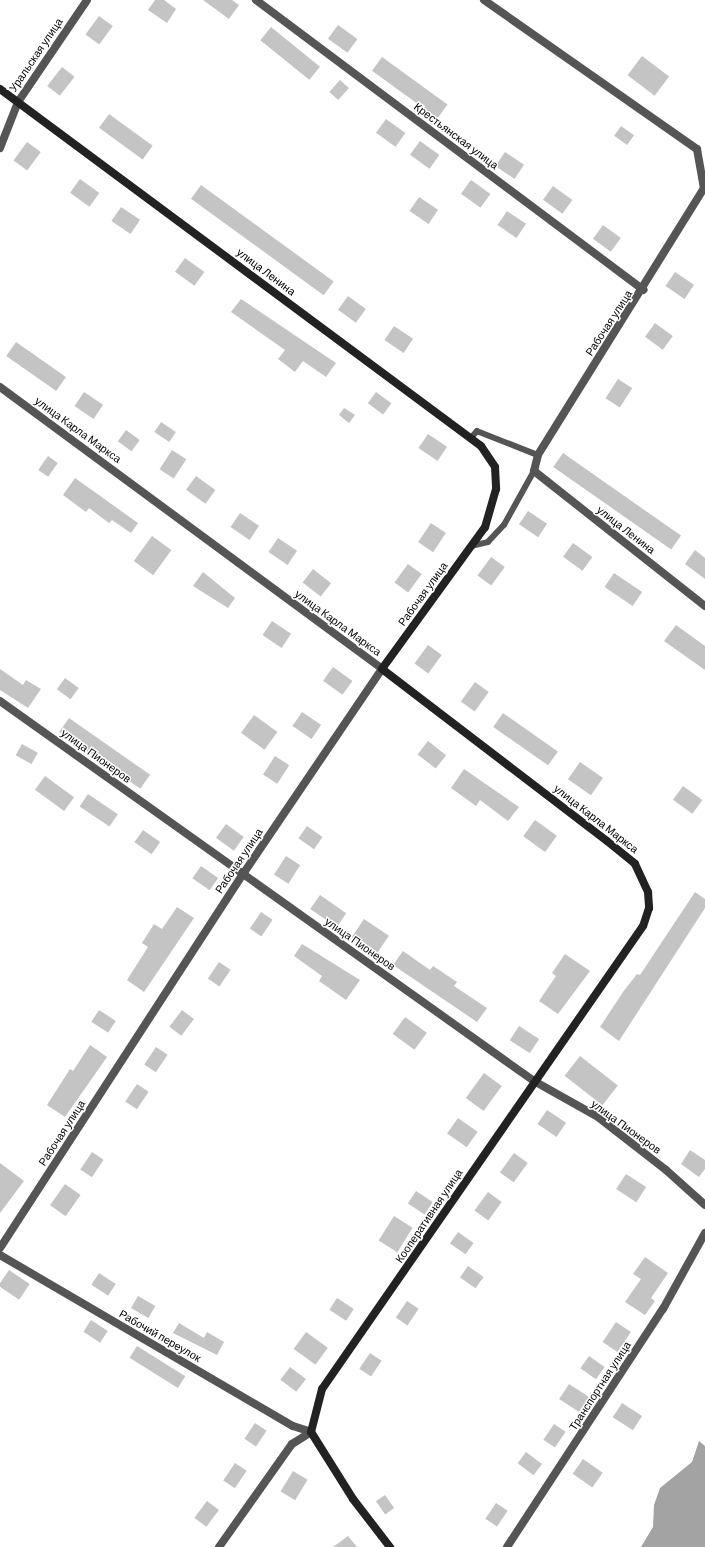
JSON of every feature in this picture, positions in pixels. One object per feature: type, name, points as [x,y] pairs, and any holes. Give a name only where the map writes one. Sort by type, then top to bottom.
[{"type":"main road","name":"улица Ленина","points":[[0,89],[481,446],[495,468],[496,489]]},
{"type":"main road","name":"Рабочая улица","points":[[382,669],[485,527],[496,489]]},
{"type":"main road","name":"улица Карла Маркса","points":[[382,669],[607,840],[635,864],[648,892]]},
{"type":"main road","name":"Кооперативная улица","points":[[311,1432],[322,1389],[534,1081],[643,926],[649,908],[648,892]]},
{"type":"main road","points":[[311,1432],[353,1499],[390,1547]]},
{"type":"street","name":"Уральская улица","points":[[0,148],[18,102],[87,0]]},
{"type":"street","name":"Крестьянская улица","points":[[256,0],[643,290]]},
{"type":"street","name":"Рабочая улица","points":[[484,0],[697,149],[704,188],[643,290],[538,455],[534,471]]},
{"type":"street","name":"улица Карла Маркса","points":[[0,387],[382,669]]},
{"type":"street","name":"улица Ленина","points":[[534,471],[705,606]]},
{"type":"street","name":"Рабочая улица","points":[[0,1248],[243,874],[382,669]]},
{"type":"street","name":"улица Пионеров","points":[[0,701],[534,1081],[598,1117],[666,1170],[705,1205]]},
{"type":"street","name":"Транспортная улица","points":[[507,1547],[663,1309],[705,1233]]},
{"type":"street","name":"Рабочий переулок","points":[[0,1255],[293,1426],[311,1432]]},
{"type":"street","points":[[219,1547],[292,1444],[311,1432]]},
{"type":"lane","points":[[471,438],[476,431],[538,455]]},
{"type":"lane","points":[[471,546],[488,542],[504,525],[534,471]]},
{"type":"shaded area","points":[[699,1441],[705,1446],[705,1547],[641,1547],[653,1527],[654,1505],[660,1488],[692,1462]]},
{"type":"building","points":[[155,0],[164,0],[176,9],[167,23],[148,10]]},
{"type":"building","points":[[203,0],[232,0],[239,5],[229,19]]},
{"type":"building","points":[[99,16],[113,26],[99,45],[85,35]]},
{"type":"building","points":[[338,25],[357,39],[347,53],[328,39]]},
{"type":"building","points":[[271,27],[320,67],[309,80],[260,40]]},
{"type":"building","points":[[642,56],[669,76],[655,96],[628,75]]},
{"type":"building","points":[[382,57],[448,105],[438,118],[372,71]]},
{"type":"building","points":[[62,67],[75,77],[60,96],[47,86]]},
{"type":"building","points":[[340,80],[349,88],[338,100],[329,92]]},
{"type":"building","points":[[109,114],[153,146],[143,159],[99,128]]},
{"type":"building","points":[[386,119],[405,133],[395,147],[376,133]]},
{"type":"building","points":[[621,126],[634,135],[627,145],[614,136]]},
{"type":"building","points":[[420,141],[439,155],[429,169],[410,155]]},
{"type":"building","points":[[27,142],[41,152],[27,171],[13,161]]},
{"type":"building","points":[[505,152],[524,165],[515,179],[495,166]]},
{"type":"building","points":[[80,179],[99,193],[89,207],[70,193]]},
{"type":"building","points":[[471,180],[490,194],[480,208],[461,194]]},
{"type":"building","points":[[201,185],[334,281],[324,295],[191,199]]},
{"type":"building","points":[[553,186],[572,200],[562,214],[543,200]]},
{"type":"building","points":[[419,197],[438,210],[429,224],[409,211]]},
{"type":"building","points":[[121,207],[140,220],[131,234],[111,221]]},
{"type":"building","points":[[507,211],[526,224],[517,238],[497,225]]},
{"type":"building","points":[[603,225],[621,238],[611,252],[593,239]]},
{"type":"building","points":[[185,258],[204,272],[194,286],[175,272]]},
{"type":"building","points":[[675,272],[694,285],[685,299],[665,286]]},
{"type":"building","points":[[348,296],[366,309],[356,323],[338,310]]},
{"type":"building","points":[[241,299],[336,363],[326,377],[303,361],[295,372],[278,359],[285,350],[231,312]]},
{"type":"building","points":[[655,323],[673,336],[663,350],[645,337]]},
{"type":"building","points":[[394,326],[413,339],[404,353],[384,340]]},
{"type":"building","points":[[16,342],[66,377],[56,391],[6,356]]},
{"type":"building","points":[[618,379],[632,388],[620,408],[605,398]]},
{"type":"building","points":[[84,392],[103,405],[94,419],[74,406]]},
{"type":"building","points":[[376,392],[391,403],[383,414],[368,403]]},
{"type":"building","points":[[344,408],[355,415],[349,423],[339,415]]},
{"type":"building","points":[[161,422],[176,432],[169,442],[154,432]]},
{"type":"building","points":[[126,430],[140,440],[132,451],[118,441]]},
{"type":"building","points":[[428,434],[447,447],[438,461],[418,448]]},
{"type":"building","points":[[172,450],[186,459],[174,479],[159,469]]},
{"type":"building","points":[[563,453],[681,536],[671,550],[553,467]]},
{"type":"building","points":[[48,456],[58,463],[48,477],[38,470]]},
{"type":"building","points":[[196,476],[215,490],[205,504],[186,490]]},
{"type":"building","points":[[75,478],[138,523],[131,533],[112,520],[109,523],[89,508],[86,512],[63,495]]},
{"type":"building","points":[[528,511],[547,524],[538,537],[519,524]]},
{"type":"building","points":[[240,513],[259,526],[250,540],[230,527]]},
{"type":"building","points":[[431,523],[446,533],[433,552],[418,542]]},
{"type":"building","points":[[152,536],[171,550],[153,575],[134,561]]},
{"type":"building","points":[[278,538],[297,551],[288,565],[268,552]]},
{"type":"building","points":[[573,543],[592,557],[582,571],[563,557]]},
{"type":"building","points":[[695,550],[705,558],[705,579],[685,564]]},
{"type":"building","points":[[491,557],[505,567],[491,586],[477,576]]},
{"type":"building","points":[[408,564],[422,574],[408,593],[394,583]]},
{"type":"building","points":[[313,569],[331,583],[321,597],[303,582]]},
{"type":"building","points":[[203,572],[235,598],[228,608],[193,586]]},
{"type":"building","points":[[614,573],[642,592],[633,606],[604,587]]},
{"type":"building","points":[[272,621],[291,634],[282,648],[262,635]]},
{"type":"building","points":[[676,625],[705,646],[705,670],[664,641]]},
{"type":"building","points":[[428,645],[442,655],[428,674],[414,664]]},
{"type":"building","points":[[333,667],[352,681],[342,695],[323,681]]},
{"type":"building","points":[[0,669],[23,685],[26,680],[41,689],[28,708],[0,690]]},
{"type":"building","points":[[65,678],[79,688],[71,699],[57,689]]},
{"type":"building","points":[[475,682],[489,692],[475,711],[461,701]]},
{"type":"building","points":[[302,712],[321,725],[312,739],[292,726]]},
{"type":"building","points":[[503,713],[558,751],[548,765],[493,727]]},
{"type":"building","points":[[254,715],[277,732],[265,750],[241,733]]},
{"type":"building","points":[[69,718],[150,775],[140,789],[59,732]]},
{"type":"building","points":[[428,741],[446,755],[436,769],[418,754]]},
{"type":"building","points":[[22,744],[38,753],[31,764],[16,755]]},
{"type":"building","points":[[275,756],[289,765],[277,784],[263,774]]},
{"type":"building","points":[[580,762],[603,778],[591,795],[568,779]]},
{"type":"building","points":[[464,769],[519,807],[508,821],[480,800],[476,806],[451,788]]},
{"type":"building","points":[[45,776],[74,797],[64,811],[35,790]]},
{"type":"building","points":[[683,786],[702,800],[692,814],[673,800]]},
{"type":"building","points":[[88,794],[118,814],[109,827],[80,806]]},
{"type":"building","points":[[535,820],[557,836],[545,852],[523,836]]},
{"type":"building","points":[[226,824],[244,837],[234,851],[216,838]]},
{"type":"building","points":[[307,826],[323,837],[314,849],[298,838]]},
{"type":"building","points":[[143,830],[160,842],[152,854],[134,842]]},
{"type":"building","points":[[286,856],[300,865],[288,884],[274,874]]},
{"type":"building","points":[[201,866],[218,878],[210,890],[192,878]]},
{"type":"building","points":[[695,892],[705,899],[705,908],[619,1041],[600,1027],[623,992],[637,974],[640,975]]},
{"type":"building","points":[[320,895],[346,913],[336,927],[310,909]]},
{"type":"building","points":[[177,907],[194,918],[144,992],[127,980],[148,947],[142,943],[154,924],[162,929]]},
{"type":"building","points":[[261,912],[273,920],[261,936],[250,929]]},
{"type":"building","points":[[364,919],[389,936],[377,954],[352,937]]},
{"type":"building","points":[[302,944],[360,980],[346,1000],[319,981],[322,976],[294,956]]},
{"type":"building","points":[[403,951],[430,970],[433,966],[457,982],[454,986],[487,1008],[477,1022],[393,965]]},
{"type":"building","points":[[565,954],[590,971],[558,1014],[539,1001],[556,976],[552,973]]},
{"type":"building","points":[[219,962],[231,970],[219,986],[208,979]]},
{"type":"building","points":[[99,1010],[116,1021],[108,1033],[91,1022]]},
{"type":"building","points":[[182,1010],[194,1019],[181,1036],[169,1027]]},
{"type":"building","points":[[405,1017],[427,1033],[414,1050],[393,1034]]},
{"type":"building","points":[[519,1026],[539,1039],[530,1053],[510,1040]]},
{"type":"building","points":[[90,1045],[107,1057],[65,1117],[47,1105],[70,1069],[73,1071]]},
{"type":"building","points":[[156,1047],[168,1055],[156,1072],[144,1064]]},
{"type":"building","points":[[580,1056],[618,1086],[602,1105],[565,1076]]},
{"type":"building","points":[[484,1073],[502,1086],[484,1111],[466,1098]]},
{"type":"building","points":[[137,1084],[149,1092],[137,1109],[125,1101]]},
{"type":"building","points":[[547,1110],[566,1123],[557,1137],[537,1124]]},
{"type":"building","points":[[458,1118],[478,1132],[467,1147],[447,1134]]},
{"type":"building","points":[[690,1150],[705,1160],[705,1169],[699,1177],[681,1164]]},
{"type":"building","points":[[92,1152],[104,1160],[92,1177],[80,1169]]},
{"type":"building","points":[[514,1153],[528,1163],[514,1182],[500,1172]]},
{"type":"building","points":[[0,1163],[24,1181],[0,1213]]},
{"type":"building","points":[[626,1174],[646,1187],[636,1202],[616,1189]]},
{"type":"building","points":[[65,1184],[81,1195],[66,1216],[50,1205]]},
{"type":"building","points":[[416,1191],[433,1202],[425,1214],[408,1204]]},
{"type":"building","points":[[488,1192],[502,1202],[488,1221],[474,1211]]},
{"type":"building","points":[[394,1216],[413,1228],[397,1252],[379,1241]]},
{"type":"building","points":[[458,1232],[474,1243],[466,1254],[450,1243]]},
{"type":"building","points":[[645,1257],[668,1273],[651,1298],[655,1301],[645,1315],[625,1302],[641,1279],[633,1274]]},
{"type":"building","points":[[468,1266],[484,1277],[476,1288],[460,1277]]},
{"type":"building","points":[[9,1270],[30,1284],[19,1300],[0,1287],[0,1283]]},
{"type":"building","points":[[99,1273],[116,1284],[108,1296],[91,1285]]},
{"type":"building","points":[[138,1296],[155,1306],[148,1318],[131,1308]]},
{"type":"building","points":[[337,1298],[354,1309],[346,1321],[329,1310]]},
{"type":"building","points":[[407,1301],[419,1309],[407,1325],[396,1318]]},
{"type":"building","points":[[91,1320],[108,1331],[100,1343],[83,1332]]},
{"type":"building","points":[[616,1322],[631,1332],[618,1352],[603,1342]]},
{"type":"building","points":[[179,1323],[204,1338],[207,1332],[224,1342],[217,1355],[173,1333]]},
{"type":"building","points":[[306,1332],[328,1348],[315,1365],[294,1349]]},
{"type":"building","points":[[137,1346],[185,1376],[178,1388],[130,1358]]},
{"type":"building","points":[[370,1353],[382,1361],[371,1377],[359,1369]]},
{"type":"building","points":[[589,1356],[605,1367],[596,1379],[580,1368]]},
{"type":"building","points":[[290,1367],[306,1379],[296,1392],[280,1380]]},
{"type":"building","points":[[569,1384],[589,1397],[579,1412],[559,1399]]},
{"type":"building","points":[[622,1403],[642,1416],[633,1430],[613,1417]]},
{"type":"building","points":[[255,1423],[267,1431],[256,1447],[244,1439]]},
{"type":"building","points":[[554,1424],[566,1432],[555,1448],[543,1440]]},
{"type":"building","points":[[526,1452],[542,1464],[534,1475],[518,1463]]},
{"type":"building","points":[[583,1459],[603,1473],[592,1488],[573,1474]]},
{"type":"building","points":[[235,1463],[247,1471],[235,1488],[223,1480]]},
{"type":"building","points":[[293,1471],[308,1480],[295,1500],[281,1492]]},
{"type":"building","points":[[385,1495],[394,1508],[385,1514],[376,1501]]},
{"type":"building","points":[[207,1501],[219,1510],[206,1527],[194,1518]]},
{"type":"building","points":[[496,1503],[508,1511],[497,1527],[485,1519]]},
{"type":"building","points":[[348,1536],[357,1547],[333,1547]]}]
